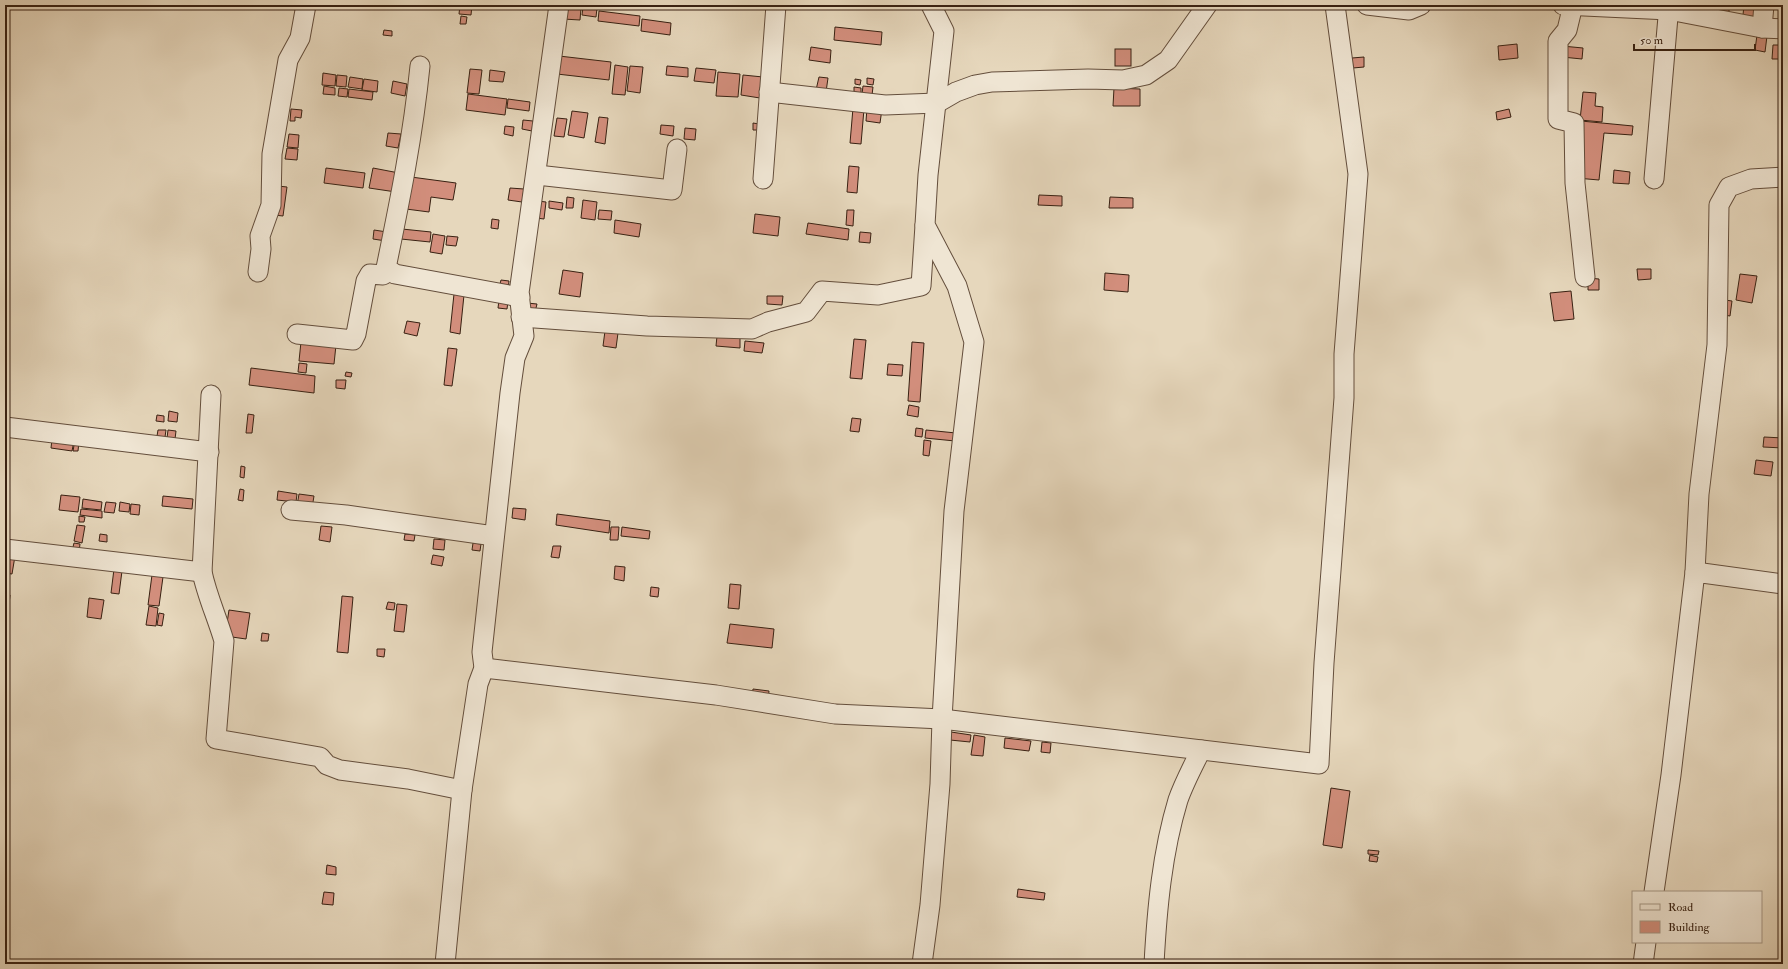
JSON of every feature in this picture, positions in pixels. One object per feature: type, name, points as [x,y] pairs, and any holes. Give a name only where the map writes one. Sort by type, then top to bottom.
[{"type":"street","points":[[258,272],[261,249],[260,236],[271,205],[272,154],[288,60],[300,38],[306,5]]},
{"type":"street","points":[[445,964],[462,790],[478,684],[484,668],[482,652],[515,358],[524,336],[520,297],[559,5]]},
{"type":"street","points":[[763,179],[776,5]]},
{"type":"street","points":[[521,318],[647,326],[752,329],[768,322],[806,312],[822,291],[878,295],[921,286],[928,175],[944,31],[931,5]]},
{"type":"street","points":[[769,92],[885,105],[937,103],[956,92],[975,85],[992,82],[1088,79],[1123,80],[1146,75],[1168,60],[1207,5]]},
{"type":"street","points":[[484,668],[716,694],[835,714],[942,719],[1319,764],[1324,663],[1344,398],[1344,354],[1352,231],[1358,174],[1335,5]]},
{"type":"street","points":[[1367,5],[1409,10],[1421,5]]},
{"type":"street","points":[[1585,277],[1575,183],[1574,123],[1558,119],[1558,41],[1567,30],[1570,5],[1669,8],[1762,28],[1783,29]]},
{"type":"street","points":[[1762,28],[1764,5]]},
{"type":"street","points":[[1654,179],[1669,8]]},
{"type":"street","points":[[420,66],[415,116],[407,168],[386,268],[394,274],[520,297]]},
{"type":"street","points":[[536,175],[672,190],[677,149]]},
{"type":"street","points":[[1654,891],[1671,775],[1695,572],[1699,494],[1717,345],[1720,205],[1729,187],[1751,179],[1783,177]]},
{"type":"street","points":[[922,964],[930,905],[937,822],[954,511],[974,342],[957,286],[924,225]]},
{"type":"street","points":[[297,334],[353,340],[356,334],[366,281],[370,274],[382,275],[390,271]]},
{"type":"street","points":[[211,395],[202,572],[207,595],[224,641],[216,739],[320,757],[327,765],[340,770],[408,779],[462,790]]},
{"type":"street","points":[[5,427],[209,452]]},
{"type":"street","points":[[291,510],[346,515],[494,536]]},
{"type":"street","points":[[5,549],[202,572]]},
{"type":"street","points":[[1695,572],[1783,584]]},
{"type":"street","points":[[1154,964],[1156,921],[1169,837],[1179,799],[1201,750]]},
{"type":"street","points":[[1643,964],[1646,943]]},
{"type":"building","points":[[460,5],[472,5],[471,15],[459,14]]},
{"type":"building","points":[[1717,5],[1730,5],[1728,16],[1716,14]]},
{"type":"building","points":[[1744,5],[1757,5],[1756,17],[1743,15]]},
{"type":"building","points":[[565,6],[581,8],[580,20],[563,19]]},
{"type":"building","points":[[583,7],[597,8],[596,17],[582,15]]},
{"type":"building","points":[[599,11],[640,16],[639,26],[598,21]]},
{"type":"building","points":[[461,16],[467,17],[466,24],[460,24]]},
{"type":"building","points":[[642,19],[671,23],[670,35],[641,31]]},
{"type":"building","points":[[835,27],[882,32],[881,45],[834,40]]},
{"type":"building","points":[[384,30],[392,31],[392,36],[383,35]]},
{"type":"building","points":[[1757,35],[1767,36],[1765,52],[1755,50]]},
{"type":"building","points":[[1517,44],[1518,58],[1499,60],[1498,46]]},
{"type":"building","points":[[1773,45],[1780,45],[1779,59],[1772,59]]},
{"type":"building","points":[[1562,46],[1583,48],[1582,59],[1562,57]]},
{"type":"building","points":[[811,47],[831,50],[830,63],[809,60]]},
{"type":"building","points":[[1115,49],[1131,49],[1131,66],[1115,66]]},
{"type":"building","points":[[559,56],[611,62],[609,80],[557,74]]},
{"type":"building","points":[[1364,57],[1364,67],[1353,68],[1352,58]]},
{"type":"building","points":[[615,65],[628,67],[625,95],[612,94]]},
{"type":"building","points":[[630,66],[643,67],[640,93],[627,91]]},
{"type":"building","points":[[667,66],[688,68],[688,77],[666,75]]},
{"type":"building","points":[[696,68],[716,70],[714,83],[694,81]]},
{"type":"building","points":[[470,69],[482,70],[479,94],[467,93]]},
{"type":"building","points":[[490,70],[505,72],[503,82],[489,81]]},
{"type":"building","points":[[718,72],[740,74],[738,97],[716,96]]},
{"type":"building","points":[[323,73],[336,75],[335,86],[322,85]]},
{"type":"building","points":[[337,75],[347,76],[346,87],[336,86]]},
{"type":"building","points":[[743,75],[763,77],[760,98],[741,95]]},
{"type":"building","points":[[350,77],[363,79],[362,89],[348,87]]},
{"type":"building","points":[[819,77],[828,78],[826,92],[816,90]]},
{"type":"building","points":[[867,78],[874,79],[873,85],[867,84]]},
{"type":"building","points":[[364,79],[378,81],[377,92],[362,90]]},
{"type":"building","points":[[855,79],[861,80],[860,85],[855,84]]},
{"type":"building","points":[[393,81],[407,84],[405,96],[391,93]]},
{"type":"building","points":[[324,86],[335,88],[335,95],[323,94]]},
{"type":"building","points":[[863,86],[873,87],[872,95],[862,94]]},
{"type":"building","points":[[854,87],[861,88],[861,93],[854,92]]},
{"type":"building","points":[[339,88],[348,89],[347,97],[338,96]]},
{"type":"building","points":[[1114,88],[1140,89],[1140,106],[1113,106]]},
{"type":"building","points":[[349,89],[373,92],[372,100],[348,97]]},
{"type":"building","points":[[1583,92],[1596,93],[1595,106],[1603,107],[1602,122],[1580,120]]},
{"type":"building","points":[[468,94],[507,99],[505,115],[466,110]]},
{"type":"building","points":[[508,99],[530,102],[529,111],[507,108]]},
{"type":"building","points":[[853,108],[864,109],[861,144],[850,143]]},
{"type":"building","points":[[867,108],[882,109],[880,123],[866,121]]},
{"type":"building","points":[[291,109],[302,110],[301,118],[295,117],[295,121],[290,121]]},
{"type":"building","points":[[1509,109],[1511,117],[1497,120],[1496,112]]},
{"type":"building","points":[[572,111],[588,113],[584,138],[568,135]]},
{"type":"building","points":[[599,117],[608,118],[605,144],[595,142]]},
{"type":"building","points":[[557,118],[567,119],[564,137],[554,136]]},
{"type":"building","points":[[523,120],[533,121],[532,131],[522,129]]},
{"type":"building","points":[[1581,121],[1633,126],[1632,135],[1604,133],[1599,180],[1576,178]]},
{"type":"building","points":[[753,123],[759,124],[759,130],[753,130]]},
{"type":"building","points":[[661,125],[674,126],[673,136],[660,134]]},
{"type":"building","points":[[505,126],[514,127],[513,136],[504,134]]},
{"type":"building","points":[[685,128],[696,129],[695,140],[684,139]]},
{"type":"building","points":[[388,133],[401,134],[398,148],[386,146]]},
{"type":"building","points":[[289,134],[299,135],[298,148],[287,147]]},
{"type":"building","points":[[287,148],[298,149],[297,160],[285,159]]},
{"type":"building","points":[[849,166],[859,167],[857,193],[847,192]]},
{"type":"building","points":[[326,168],[365,173],[363,188],[324,183]]},
{"type":"building","points":[[373,168],[399,173],[396,192],[369,188]]},
{"type":"building","points":[[1614,170],[1630,172],[1629,184],[1613,183]]},
{"type":"building","points":[[411,177],[456,183],[453,200],[431,197],[429,212],[406,209]]},
{"type":"building","points":[[278,186],[287,187],[283,216],[274,215]]},
{"type":"building","points":[[510,188],[524,189],[522,202],[508,200]]},
{"type":"building","points":[[1039,195],[1062,196],[1062,206],[1038,205]]},
{"type":"building","points":[[567,197],[574,198],[573,208],[566,208]]},
{"type":"building","points":[[1110,197],[1133,198],[1133,208],[1109,208]]},
{"type":"building","points":[[583,200],[597,202],[595,220],[581,218]]},
{"type":"building","points":[[538,201],[546,202],[544,219],[536,218]]},
{"type":"building","points":[[549,201],[563,203],[562,210],[549,208]]},
{"type":"building","points":[[599,210],[612,211],[611,220],[598,219]]},
{"type":"building","points":[[847,210],[854,210],[853,226],[846,225]]},
{"type":"building","points":[[755,214],[780,217],[778,236],[753,233]]},
{"type":"building","points":[[492,219],[499,220],[498,229],[491,228]]},
{"type":"building","points":[[615,220],[641,224],[639,237],[614,233]]},
{"type":"building","points":[[808,223],[849,229],[848,240],[806,234]]},
{"type":"building","points":[[402,229],[431,232],[430,242],[401,239]]},
{"type":"building","points":[[374,230],[387,232],[386,241],[373,239]]},
{"type":"building","points":[[860,232],[871,233],[870,243],[859,242]]},
{"type":"building","points":[[433,234],[445,236],[442,254],[430,252]]},
{"type":"building","points":[[447,236],[458,237],[456,246],[446,245]]},
{"type":"building","points":[[1637,269],[1651,269],[1651,279],[1638,280]]},
{"type":"building","points":[[563,270],[583,273],[580,297],[559,294]]},
{"type":"building","points":[[1105,273],[1129,275],[1128,292],[1104,290]]},
{"type":"building","points":[[1740,274],[1757,276],[1752,303],[1736,300]]},
{"type":"building","points":[[1588,278],[1599,279],[1599,290],[1588,290]]},
{"type":"building","points":[[501,280],[509,281],[508,290],[499,288]]},
{"type":"building","points":[[1571,291],[1574,319],[1554,321],[1550,293]]},
{"type":"building","points":[[454,294],[464,295],[460,334],[450,332]]},
{"type":"building","points":[[767,296],[783,296],[782,305],[767,304]]},
{"type":"building","points":[[499,300],[508,301],[507,309],[498,308]]},
{"type":"building","points":[[1725,300],[1732,301],[1730,316],[1724,315]]},
{"type":"building","points":[[527,303],[537,304],[535,312],[526,311]]},
{"type":"building","points":[[407,321],[420,323],[417,336],[404,333]]},
{"type":"building","points":[[605,331],[618,333],[616,348],[603,346]]},
{"type":"building","points":[[717,336],[740,338],[740,348],[716,346]]},
{"type":"building","points":[[854,339],[866,340],[862,379],[850,378]]},
{"type":"building","points":[[745,341],[764,343],[762,353],[744,351]]},
{"type":"building","points":[[301,342],[336,345],[334,364],[299,361]]},
{"type":"building","points":[[912,342],[924,343],[920,402],[908,401]]},
{"type":"building","points":[[448,348],[457,349],[452,386],[444,385]]},
{"type":"building","points":[[299,363],[307,364],[306,373],[298,372]]},
{"type":"building","points":[[888,364],[903,365],[902,376],[887,375]]},
{"type":"building","points":[[251,368],[315,376],[314,393],[249,385]]},
{"type":"building","points":[[346,372],[352,373],[351,377],[345,376]]},
{"type":"building","points":[[5,375],[8,375],[6,392],[5,392]]},
{"type":"building","points":[[336,380],[346,380],[345,389],[336,388]]},
{"type":"building","points":[[909,405],[919,407],[918,417],[907,415]]},
{"type":"building","points":[[169,411],[178,413],[177,422],[168,421]]},
{"type":"building","points":[[248,414],[254,415],[252,433],[246,433]]},
{"type":"building","points":[[157,415],[164,416],[164,422],[156,421]]},
{"type":"building","points":[[852,418],[861,419],[859,432],[850,431]]},
{"type":"building","points":[[916,428],[923,429],[922,437],[915,436]]},
{"type":"building","points":[[158,430],[166,430],[165,437],[157,436]]},
{"type":"building","points":[[168,430],[176,431],[175,439],[167,438]]},
{"type":"building","points":[[926,430],[956,433],[955,441],[925,438]]},
{"type":"building","points":[[1764,437],[1783,438],[1783,448],[1763,447]]},
{"type":"building","points":[[52,439],[74,441],[72,451],[51,448]]},
{"type":"building","points":[[75,440],[79,441],[78,451],[73,451]]},
{"type":"building","points":[[924,440],[931,441],[929,456],[923,455]]},
{"type":"building","points":[[1756,460],[1773,462],[1771,476],[1754,474]]},
{"type":"building","points":[[241,466],[245,467],[244,478],[240,477]]},
{"type":"building","points":[[240,489],[244,490],[243,501],[238,500]]},
{"type":"building","points":[[278,491],[297,494],[296,502],[277,500]]},
{"type":"building","points":[[299,494],[314,496],[312,508],[297,506]]},
{"type":"building","points":[[61,495],[80,497],[78,512],[59,510]]},
{"type":"building","points":[[163,496],[193,499],[192,509],[162,506]]},
{"type":"building","points":[[83,499],[102,502],[101,510],[82,508]]},
{"type":"building","points":[[106,502],[116,503],[114,513],[104,512]]},
{"type":"building","points":[[120,502],[130,504],[129,512],[119,511]]},
{"type":"building","points":[[131,504],[140,505],[139,515],[130,514]]},
{"type":"building","points":[[513,508],[526,509],[525,520],[512,518]]},
{"type":"building","points":[[81,509],[102,511],[102,518],[80,515]]},
{"type":"building","points":[[557,514],[610,521],[609,533],[556,525]]},
{"type":"building","points":[[79,516],[85,517],[84,522],[79,522]]},
{"type":"building","points":[[77,525],[85,526],[82,543],[74,541]]},
{"type":"building","points":[[321,526],[332,527],[330,542],[319,540]]},
{"type":"building","points":[[611,527],[619,527],[618,540],[610,540]]},
{"type":"building","points":[[622,527],[650,531],[649,539],[621,536]]},
{"type":"building","points":[[100,534],[107,535],[107,542],[99,541]]},
{"type":"building","points":[[405,534],[415,535],[414,541],[404,540]]},
{"type":"building","points":[[434,539],[445,540],[444,550],[433,549]]},
{"type":"building","points":[[74,543],[80,544],[79,552],[72,551]]},
{"type":"building","points":[[473,543],[481,544],[480,551],[472,550]]},
{"type":"building","points":[[553,546],[561,546],[559,558],[551,557]]},
{"type":"building","points":[[7,555],[15,556],[12,574],[5,573]]},
{"type":"building","points":[[433,555],[444,557],[442,566],[431,564]]},
{"type":"building","points":[[615,566],[625,567],[624,581],[614,579]]},
{"type":"building","points":[[114,569],[122,571],[119,594],[111,593]]},
{"type":"building","points":[[152,575],[163,577],[159,606],[148,605]]},
{"type":"building","points":[[730,584],[741,585],[739,609],[728,608]]},
{"type":"building","points":[[651,587],[659,588],[658,597],[650,596]]},
{"type":"building","points":[[5,595],[10,595],[8,614],[5,614]]},
{"type":"building","points":[[342,596],[353,597],[348,653],[337,652]]},
{"type":"building","points":[[89,598],[104,600],[101,619],[87,617]]},
{"type":"building","points":[[388,602],[395,603],[394,610],[386,609]]},
{"type":"building","points":[[397,604],[407,605],[404,632],[394,631]]},
{"type":"building","points":[[149,606],[158,608],[156,626],[146,625]]},
{"type":"building","points":[[229,610],[250,613],[246,639],[225,636]]},
{"type":"building","points":[[159,613],[164,614],[162,626],[157,625]]},
{"type":"building","points":[[730,624],[774,629],[772,648],[727,643]]},
{"type":"building","points":[[262,633],[269,634],[268,641],[261,641]]},
{"type":"building","points":[[377,649],[385,649],[384,657],[377,656]]},
{"type":"building","points":[[753,689],[769,691],[768,700],[752,698]]},
{"type":"building","points":[[951,732],[971,735],[970,742],[950,740]]},
{"type":"building","points":[[974,735],[985,737],[983,756],[971,755]]},
{"type":"building","points":[[1005,738],[1031,741],[1029,751],[1004,748]]},
{"type":"building","points":[[1042,742],[1051,743],[1050,753],[1041,752]]},
{"type":"building","points":[[1331,788],[1350,791],[1342,848],[1323,845]]},
{"type":"building","points":[[1368,850],[1379,851],[1378,855],[1368,854]]},
{"type":"building","points":[[1370,855],[1378,857],[1377,862],[1369,861]]},
{"type":"building","points":[[327,865],[336,867],[336,875],[326,874]]},
{"type":"building","points":[[1018,889],[1045,893],[1044,900],[1017,897]]},
{"type":"building","points":[[324,892],[334,893],[333,905],[322,904]]}]
